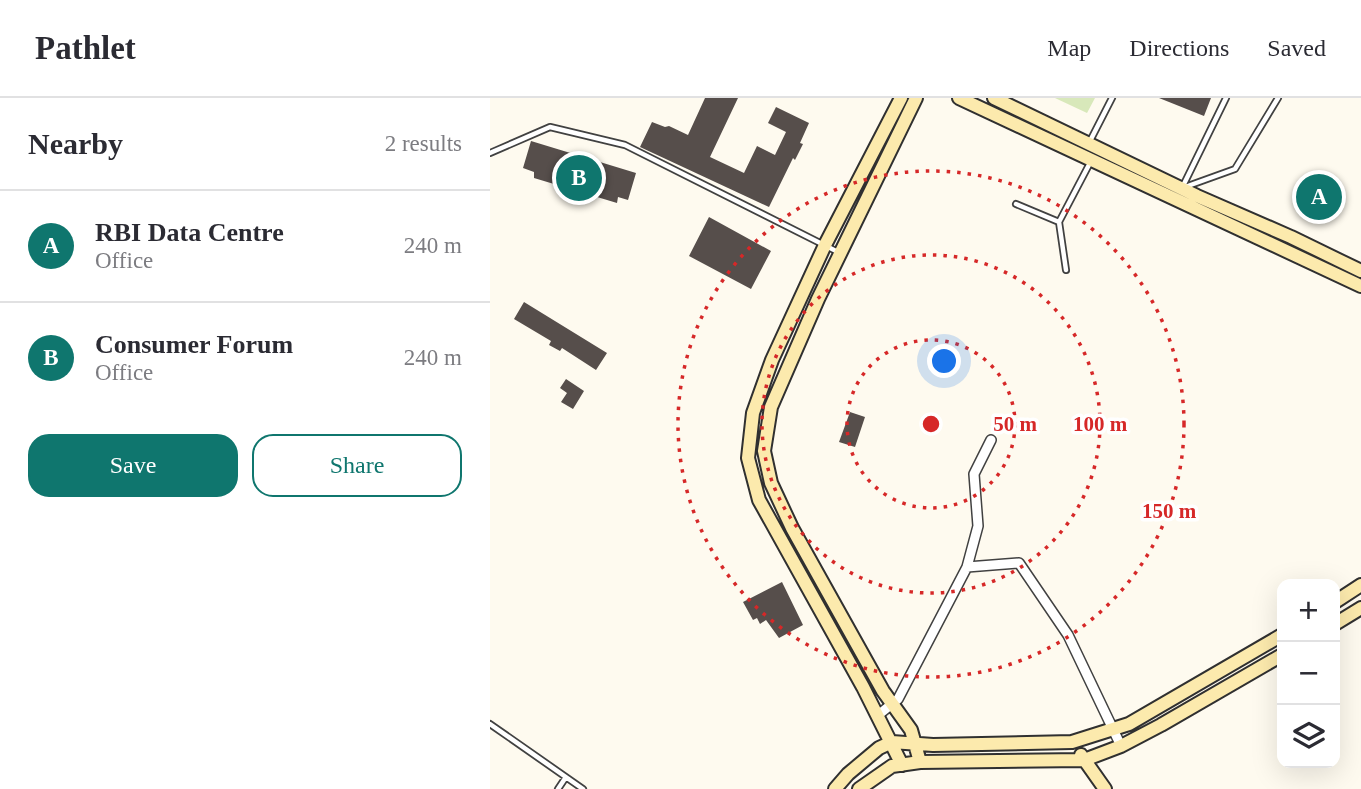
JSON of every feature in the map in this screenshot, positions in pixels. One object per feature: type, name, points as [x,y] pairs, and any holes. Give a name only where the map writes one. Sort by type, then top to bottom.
[{"type":"main road","points":[[901,98],[825,245],[772,360],[753,413],[748,458],[759,500],[863,687],[902,765]]},
{"type":"main road","points":[[916,98],[771,407],[764,451],[771,483],[792,528],[892,704],[911,730],[920,762]]},
{"type":"main road","points":[[959,98],[1361,286]]},
{"type":"main road","points":[[994,98],[1181,189],[1361,271]]},
{"type":"main road","points":[[1340,599],[1361,585]]},
{"type":"main road","points":[[1340,621],[1361,608]]},
{"type":"main road","points":[[835,789],[848,774],[879,748],[892,742],[933,745],[1072,742],[1114,730],[1129,724],[1277,638]]},
{"type":"main road","points":[[859,789],[892,766],[920,762],[1084,760],[1121,746],[1277,658]]},
{"type":"main road","points":[[1072,742],[1105,789]]},
{"type":"street","points":[[877,716],[898,699],[967,567],[978,526],[974,474],[991,440]]},
{"type":"street","points":[[967,567],[1019,564],[1069,635],[1121,746]]},
{"type":"lane","points":[[1089,144],[1112,98]]},
{"type":"lane","points":[[1181,189],[1226,98]]},
{"type":"lane","points":[[1181,189],[1236,169],[1278,98]]},
{"type":"lane","points":[[490,153],[550,127],[625,145],[841,253]]},
{"type":"lane","points":[[1066,270],[1059,222],[1091,161]]},
{"type":"lane","points":[[1016,204],[1059,222]]},
{"type":"lane","points":[[490,724],[583,789]]},
{"type":"lane","points":[[558,789],[566,777]]},
{"type":"green space","points":[[1055,98],[1095,98],[1087,113]]},
{"type":"building","points":[[705,98],[738,98],[710,157],[744,173],[757,146],[775,155],[786,132],[768,123],[776,107],[809,123],[800,143],[803,144],[795,160],[793,158],[769,207],[640,147],[652,122],[688,135]]},
{"type":"building","points":[[1159,98],[1211,98],[1204,116]]},
{"type":"building","points":[[531,141],[636,173],[628,200],[618,197],[617,203],[534,178],[534,172],[523,168]]},
{"type":"building","points":[[709,217],[771,251],[751,289],[689,256]]},
{"type":"building","points":[[524,302],[607,353],[596,370],[562,348],[560,351],[549,345],[551,341],[514,319]]},
{"type":"building","points":[[566,379],[584,391],[573,409],[561,402],[567,393],[560,388]]},
{"type":"building","points":[[850,412],[865,417],[855,447],[839,442]]},
{"type":"building","points":[[782,582],[803,625],[779,638],[766,620],[760,624],[757,618],[753,620],[743,602]]},
{"type":"place","name":"Consumer Forum","points":[[579,178]]},
{"type":"place","name":"RBI Data Centre","points":[[1319,197]]}]
